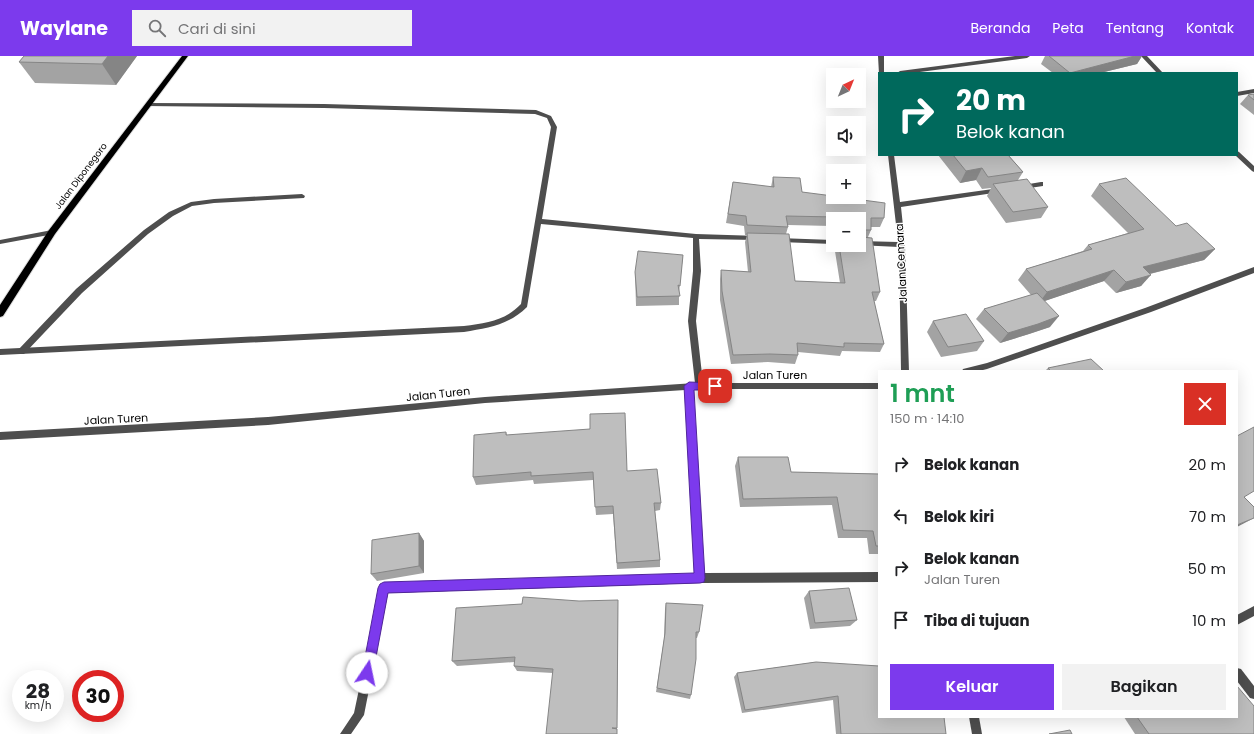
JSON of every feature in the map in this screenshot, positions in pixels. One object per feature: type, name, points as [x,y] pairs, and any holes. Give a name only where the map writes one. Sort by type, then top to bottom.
[{"type":"main road","name":"Jalan Diponegoro","points":[[0,313],[52,232],[185,56]]},
{"type":"street","points":[[881,56],[881,72]]},
{"type":"street","points":[[907,72],[1027,56]]},
{"type":"street","points":[[1144,56],[1159,72]]},
{"type":"street","points":[[1238,94],[1254,92]]},
{"type":"street","points":[[0,352],[464,329],[498,324],[517,314],[524,305],[554,128],[549,117],[536,112],[324,106],[148,105]]},
{"type":"street","points":[[1238,154],[1254,170]]},
{"type":"street","name":"Jalan Cemara","points":[[891,156],[902,245],[905,370]]},
{"type":"street","points":[[1018,188],[1041,184]]},
{"type":"street","points":[[898,205],[1011,189]]},
{"type":"street","points":[[21,352],[79,290],[146,232],[171,214],[191,204],[214,200],[302,196]]},
{"type":"street","points":[[538,221],[696,236],[765,239]]},
{"type":"street","points":[[0,242],[52,232]]},
{"type":"street","points":[[696,236],[697,271],[692,321],[699,386]]},
{"type":"street","points":[[772,239],[826,242]]},
{"type":"street","points":[[866,243],[902,245]]},
{"type":"street","points":[[978,370],[989,369],[1254,270]]},
{"type":"street","points":[[689,386],[700,578]]},
{"type":"street","name":"Jalan Turen","points":[[0,436],[268,421],[485,400],[689,386],[878,386]]},
{"type":"street","points":[[345,734],[359,715],[384,588],[700,578],[878,577]]},
{"type":"street","points":[[1238,619],[1254,611]]},
{"type":"street","points":[[1238,674],[1254,694]]},
{"type":"street","points":[[974,718],[977,734]]},
{"type":"building","points":[[24,56],[108,56],[102,64],[19,62]]},
{"type":"building","points":[[1049,56],[1135,56],[1074,72],[1069,72]]},
{"type":"building","points":[[1254,94],[1254,100],[1248,95]]},
{"type":"building","points":[[954,156],[1009,156],[1023,172],[988,177],[982,168],[966,171]]},
{"type":"building","points":[[773,177],[800,178],[802,192],[826,195],[826,204],[866,204],[866,200],[885,203],[884,218],[871,218],[871,230],[866,230],[866,212],[826,212],[826,217],[786,216],[788,227],[747,225],[746,216],[728,214],[733,182],[774,187]]},
{"type":"building","points":[[1126,178],[1176,226],[1187,223],[1215,249],[1143,267],[1151,275],[1126,282],[1114,270],[1047,292],[1026,269],[1092,249],[1088,245],[1144,229],[1099,184]]},
{"type":"building","points":[[1027,179],[1048,207],[1013,212],[993,184]]},
{"type":"building","points":[[747,233],[789,234],[795,281],[845,283],[840,252],[866,252],[866,237],[872,238],[880,292],[872,292],[884,344],[844,343],[844,347],[797,343],[798,355],[733,355],[722,291],[721,270],[751,272]]},
{"type":"building","points":[[638,251],[683,255],[680,286],[678,285],[680,296],[637,297],[635,272]]},
{"type":"building","points":[[1037,293],[1059,316],[1008,333],[984,309]]},
{"type":"building","points":[[966,314],[984,341],[948,347],[933,321]]},
{"type":"building","points":[[1091,359],[1103,370],[1050,370],[1048,368]]},
{"type":"building","points":[[625,413],[627,471],[657,469],[661,503],[654,503],[660,560],[617,563],[613,506],[595,507],[593,472],[531,476],[531,472],[473,477],[474,435],[506,432],[506,435],[590,429],[590,414]]},
{"type":"building","points":[[1254,427],[1254,491],[1244,497],[1254,507],[1254,518],[1238,525],[1238,435]]},
{"type":"building","points":[[738,457],[788,457],[791,472],[878,474],[878,546],[876,546],[873,531],[843,530],[837,497],[743,499]]},
{"type":"building","points":[[419,533],[419,566],[371,574],[372,540]]},
{"type":"building","points":[[849,588],[857,620],[815,623],[809,591]]},
{"type":"building","points":[[523,597],[579,601],[618,600],[617,728],[612,728],[617,729],[617,734],[546,734],[553,669],[514,666],[515,657],[452,661],[456,608],[522,604]]},
{"type":"building","points":[[666,603],[703,605],[699,632],[696,632],[696,659],[691,695],[657,688],[665,633]]},
{"type":"building","points":[[816,662],[878,666],[878,718],[944,718],[946,734],[841,734],[838,696],[745,710],[737,673]]},
{"type":"building","points":[[1238,687],[1254,706],[1254,734],[1149,734],[1138,718],[1238,718]]},
{"type":"building","points":[[1070,730],[1072,734],[1049,734]]},
{"type":"route","points":[[367,673],[384,588],[700,578],[689,386],[715,386]]}]
